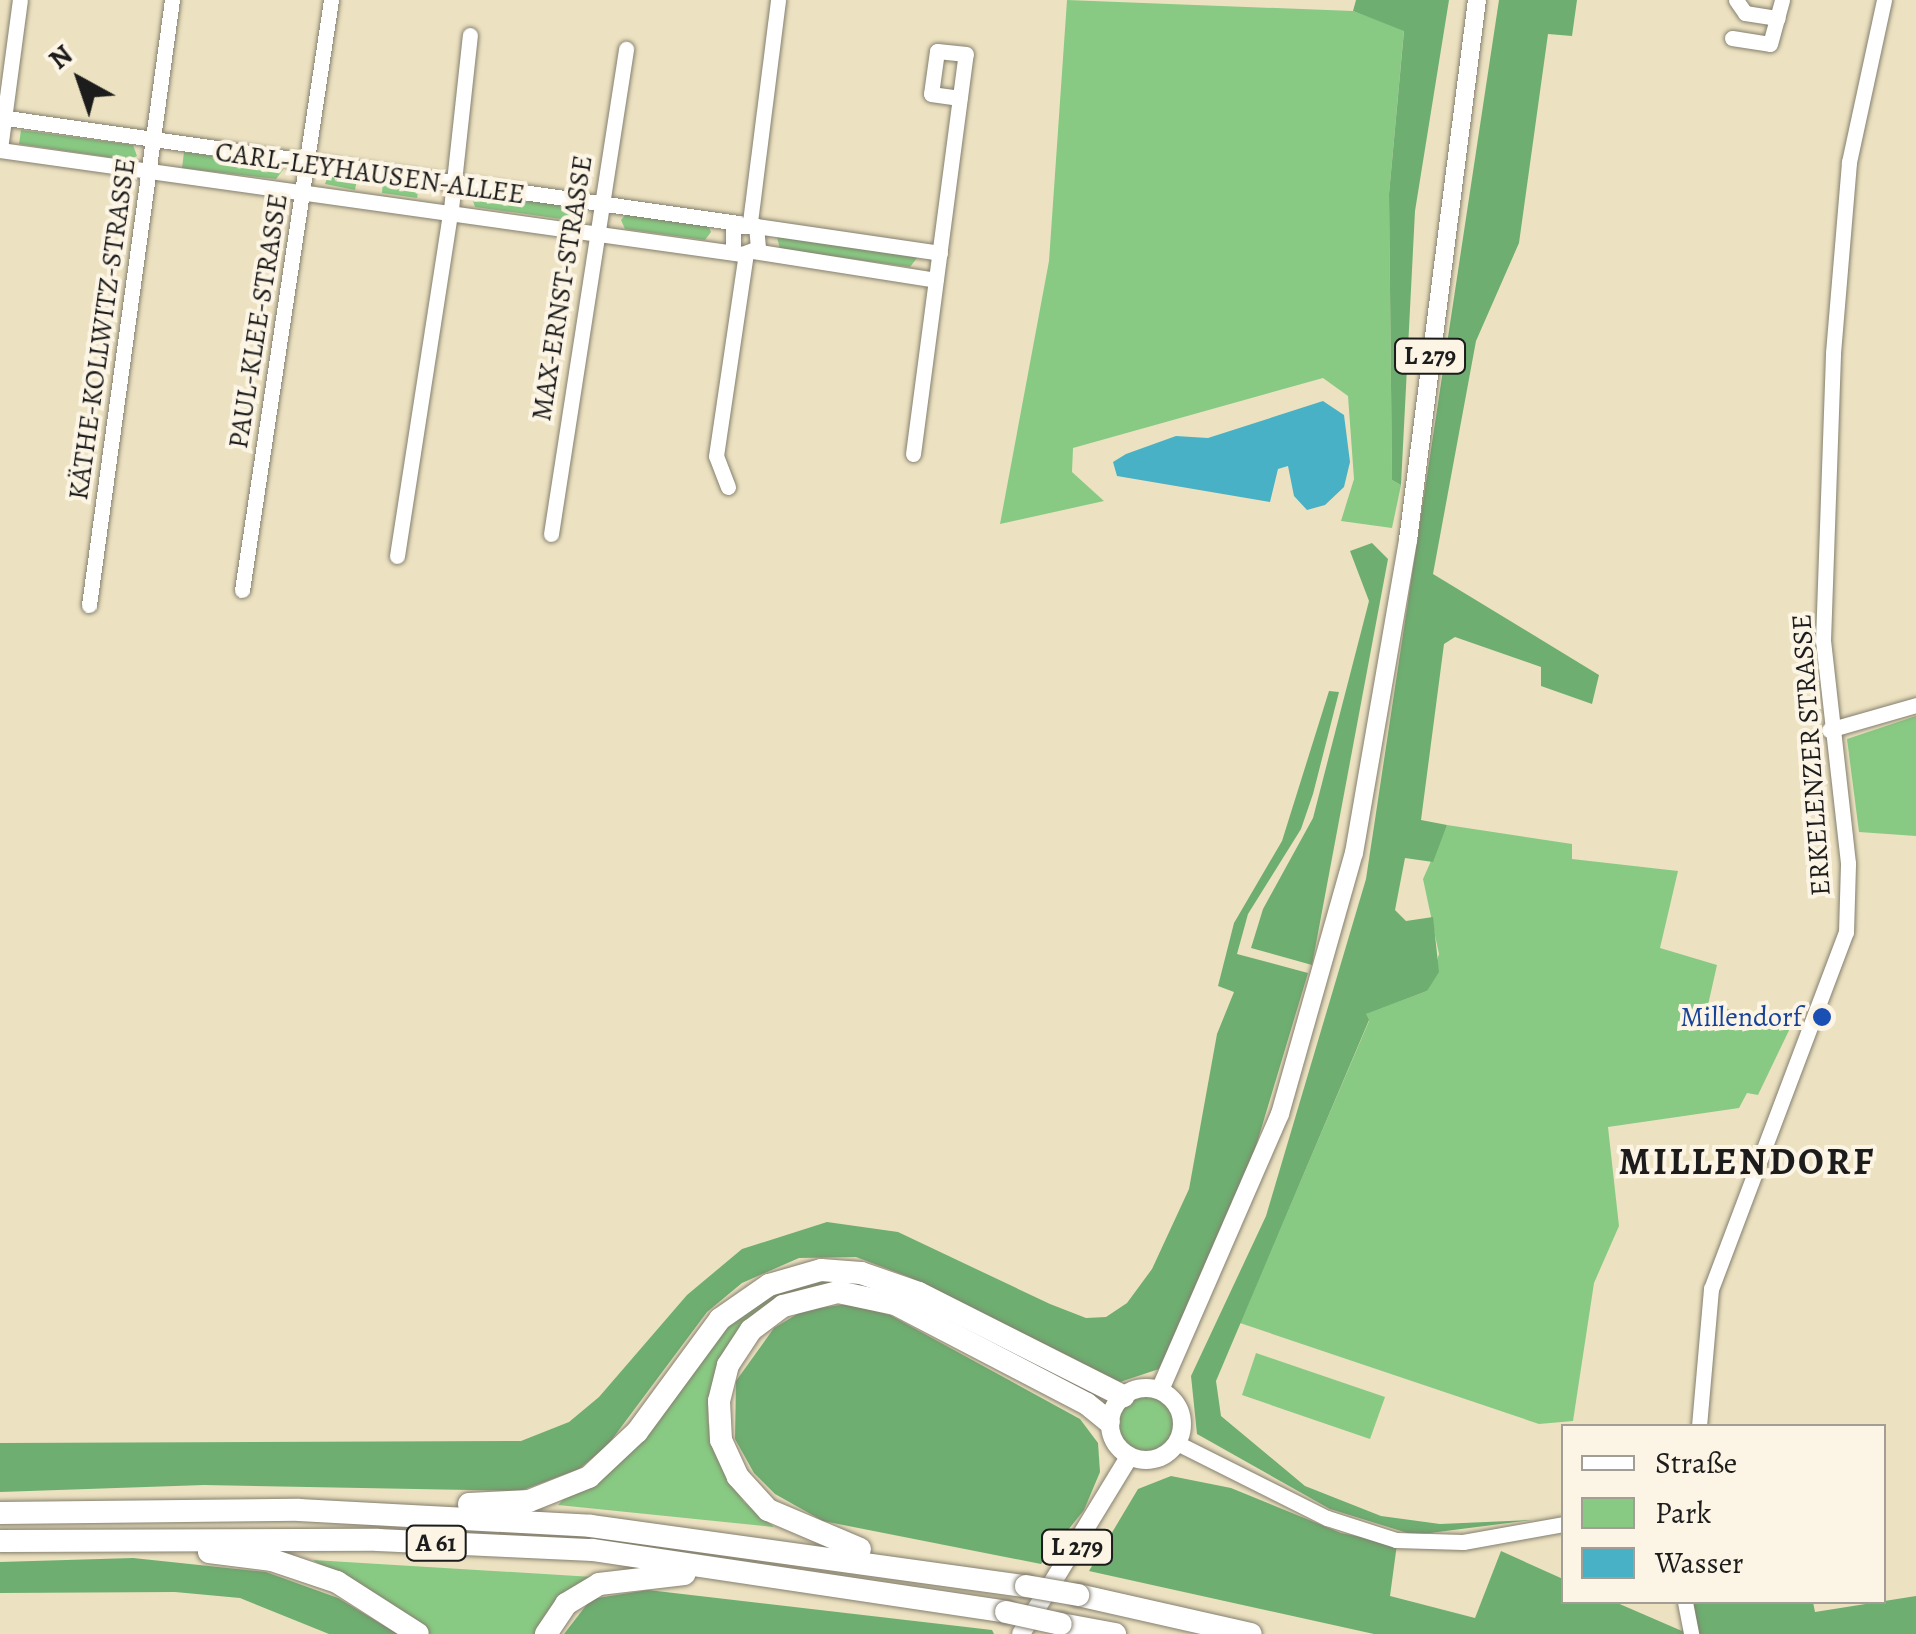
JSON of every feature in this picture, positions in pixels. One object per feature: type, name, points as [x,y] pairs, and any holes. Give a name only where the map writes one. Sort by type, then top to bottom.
[{"type":"highway","points":[[375,1512],[431,1503],[508,1504],[572,1487],[630,1440],[728,1311],[782,1279],[821,1270],[861,1273],[918,1293],[1123,1396]]},
{"type":"highway","points":[[915,1566],[790,1524],[738,1477],[722,1440],[721,1386],[738,1346],[766,1316],[818,1294],[858,1294],[895,1304],[1087,1404],[1109,1422]]},
{"type":"highway","name":"A 61","points":[[0,1513],[375,1512],[591,1526],[915,1566],[1078,1594],[1251,1634]]},
{"type":"highway","points":[[118,1538],[150,1550],[220,1552],[304,1569],[361,1595],[418,1634]]},
{"type":"highway","name":"A 61","points":[[0,1541],[118,1538],[593,1550],[754,1571],[1115,1634]]},
{"type":"highway","points":[[546,1634],[566,1604],[600,1584],[646,1574],[754,1571]]},
{"type":"main road","name":"L 279","points":[[1160,1390],[1280,1114],[1354,853],[1408,540],[1477,0]]},
{"type":"main road","points":[[1141,1388],[1160,1390],[1178,1407],[1178,1442],[1161,1458],[1129,1457],[1114,1442],[1109,1422],[1123,1396],[1141,1388]]},
{"type":"main road","name":"L 279","points":[[1021,1634],[1129,1457]]},
{"type":"street","points":[[0,150],[20,0]]},
{"type":"street","name":"KÄTHE-KOLLWITZ-STRASSE","points":[[89,606],[172,0]]},
{"type":"street","name":"PAUL-KLEE-STRASSE","points":[[242,590],[330,0]]},
{"type":"street","points":[[748,224],[778,0]]},
{"type":"street","points":[[1736,0],[1745,13],[1778,18]]},
{"type":"street","points":[[1732,38],[1770,44],[1782,0]]},
{"type":"street","name":"ERKELENZER STRASSE","points":[[1699,1424],[1711,1289],[1846,932],[1848,863],[1829,730],[1823,641],[1834,353],[1849,162],[1884,0]]},
{"type":"street","points":[[397,556],[451,210],[470,35]]},
{"type":"street","name":"MAX-ERNST-STRASSE","points":[[551,534],[594,228],[626,49]]},
{"type":"street","points":[[913,454],[960,98]]},
{"type":"street","name":"CARL-LEYHAUSEN-ALLEE","points":[[7,118],[454,187],[940,253]]},
{"type":"street","name":"CARL-LEYHAUSEN-ALLEE","points":[[0,150],[594,228],[936,280]]},
{"type":"street","points":[[728,487],[716,456],[744,251],[761,237],[748,224]]},
{"type":"street","points":[[744,251],[729,232],[748,224]]},
{"type":"street","points":[[1829,730],[1916,705]]},
{"type":"street","points":[[1178,1442],[1328,1518],[1396,1540],[1463,1542],[1561,1525]]},
{"type":"street","points":[[1685,1604],[1691,1634]]},
{"type":"green space","points":[[1067,0],[1353,11],[1404,30],[1389,194],[1392,480],[1401,485],[1392,528],[1341,521],[1354,479],[1348,396],[1323,378],[1073,448],[1072,472],[1104,501],[1000,524],[1049,261]]},
{"type":"green space","points":[[1356,0],[1449,0],[1415,211],[1401,485],[1392,480],[1389,194],[1404,31],[1353,11]]},
{"type":"green space","points":[[1499,0],[1577,0],[1572,36],[1548,34],[1519,243],[1476,341],[1433,574],[1599,675],[1592,704],[1541,686],[1541,667],[1455,637],[1444,644],[1421,820],[1447,825],[1433,862],[1405,858],[1395,910],[1406,921],[1433,917],[1439,972],[1427,991],[1366,1014],[1369,1020],[1216,1381],[1221,1416],[1305,1486],[1381,1516],[1440,1524],[1532,1520],[1414,1535],[1330,1509],[1197,1434],[1191,1376],[1266,1216],[1366,879]]},
{"type":"green space","points":[[21,130],[133,145],[137,156],[128,160],[19,144]]},
{"type":"green space","points":[[184,152],[280,165],[283,170],[276,179],[182,168]]},
{"type":"green space","points":[[330,171],[358,174],[355,190],[325,184]]},
{"type":"green space","points":[[383,179],[419,185],[417,198],[382,193]]},
{"type":"green space","points":[[480,192],[579,206],[582,214],[575,221],[475,207],[472,198]]},
{"type":"green space","points":[[627,213],[708,225],[711,232],[705,240],[625,229],[621,220]]},
{"type":"green space","points":[[777,237],[914,253],[917,258],[910,267],[780,249]]},
{"type":"green space","points":[[1372,543],[1388,559],[1312,965],[1251,948],[1263,909],[1313,818],[1369,601],[1350,551]]},
{"type":"green space","points":[[1329,691],[1339,692],[1301,829],[1248,914],[1237,954],[1308,973],[1247,1176],[1159,1369],[1120,1382],[909,1277],[856,1257],[799,1258],[742,1283],[707,1312],[607,1446],[579,1469],[520,1491],[204,1485],[0,1492],[0,1443],[521,1441],[569,1422],[599,1397],[687,1295],[742,1249],[827,1222],[898,1232],[1050,1304],[1086,1318],[1106,1317],[1127,1303],[1152,1269],[1189,1189],[1217,1034],[1234,992],[1218,986],[1234,923],[1282,841]]},
{"type":"green space","points":[[1916,716],[1916,836],[1859,832],[1847,739]]},
{"type":"green space","points":[[1447,825],[1572,844],[1572,859],[1678,871],[1660,948],[1717,965],[1708,1005],[1793,1022],[1758,1095],[1747,1093],[1739,1108],[1608,1127],[1619,1226],[1594,1283],[1573,1421],[1539,1424],[1240,1323],[1369,1021],[1365,1014],[1427,991],[1439,954],[1423,879]]},
{"type":"green space","points":[[817,1279],[872,1283],[874,1291],[782,1298],[709,1396],[708,1422],[723,1471],[744,1502],[774,1527],[558,1505],[727,1325],[781,1287]]},
{"type":"green space","points":[[848,1304],[890,1315],[1080,1419],[1098,1443],[1100,1472],[1084,1510],[1041,1564],[823,1521],[775,1494],[754,1473],[735,1439],[736,1381],[774,1328],[804,1310]]},
{"type":"green space","points":[[1256,1353],[1385,1397],[1370,1439],[1242,1395]]},
{"type":"green space","points":[[1147,1392],[1170,1401],[1179,1424],[1170,1447],[1147,1456],[1124,1447],[1115,1424],[1124,1401]]},
{"type":"green space","points":[[1171,1476],[1231,1488],[1341,1533],[1397,1544],[1390,1596],[1475,1618],[1501,1551],[1561,1578],[1561,1604],[1620,1604],[1682,1631],[1690,1604],[1813,1604],[1815,1612],[1886,1604],[1886,1601],[1916,1596],[1916,1634],[1374,1634],[1089,1571],[1138,1489]]},
{"type":"green space","points":[[133,1558],[266,1572],[338,1598],[398,1634],[329,1634],[240,1598],[175,1592],[0,1593],[0,1562]]},
{"type":"green space","points":[[313,1560],[593,1577],[539,1634],[427,1634]]},
{"type":"green space","points":[[648,1590],[992,1630],[994,1634],[564,1634],[591,1599]]},
{"type":"water","points":[[1323,401],[1344,415],[1350,462],[1344,487],[1325,505],[1307,510],[1294,496],[1288,466],[1278,469],[1270,502],[1117,476],[1113,462],[1126,454],[1176,436],[1208,438]]},
{"type":"place","name":"Millendorf","points":[[1822,1017]]},
{"type":"district","name":"MILLENDORF","points":[[1747,1162]]}]
